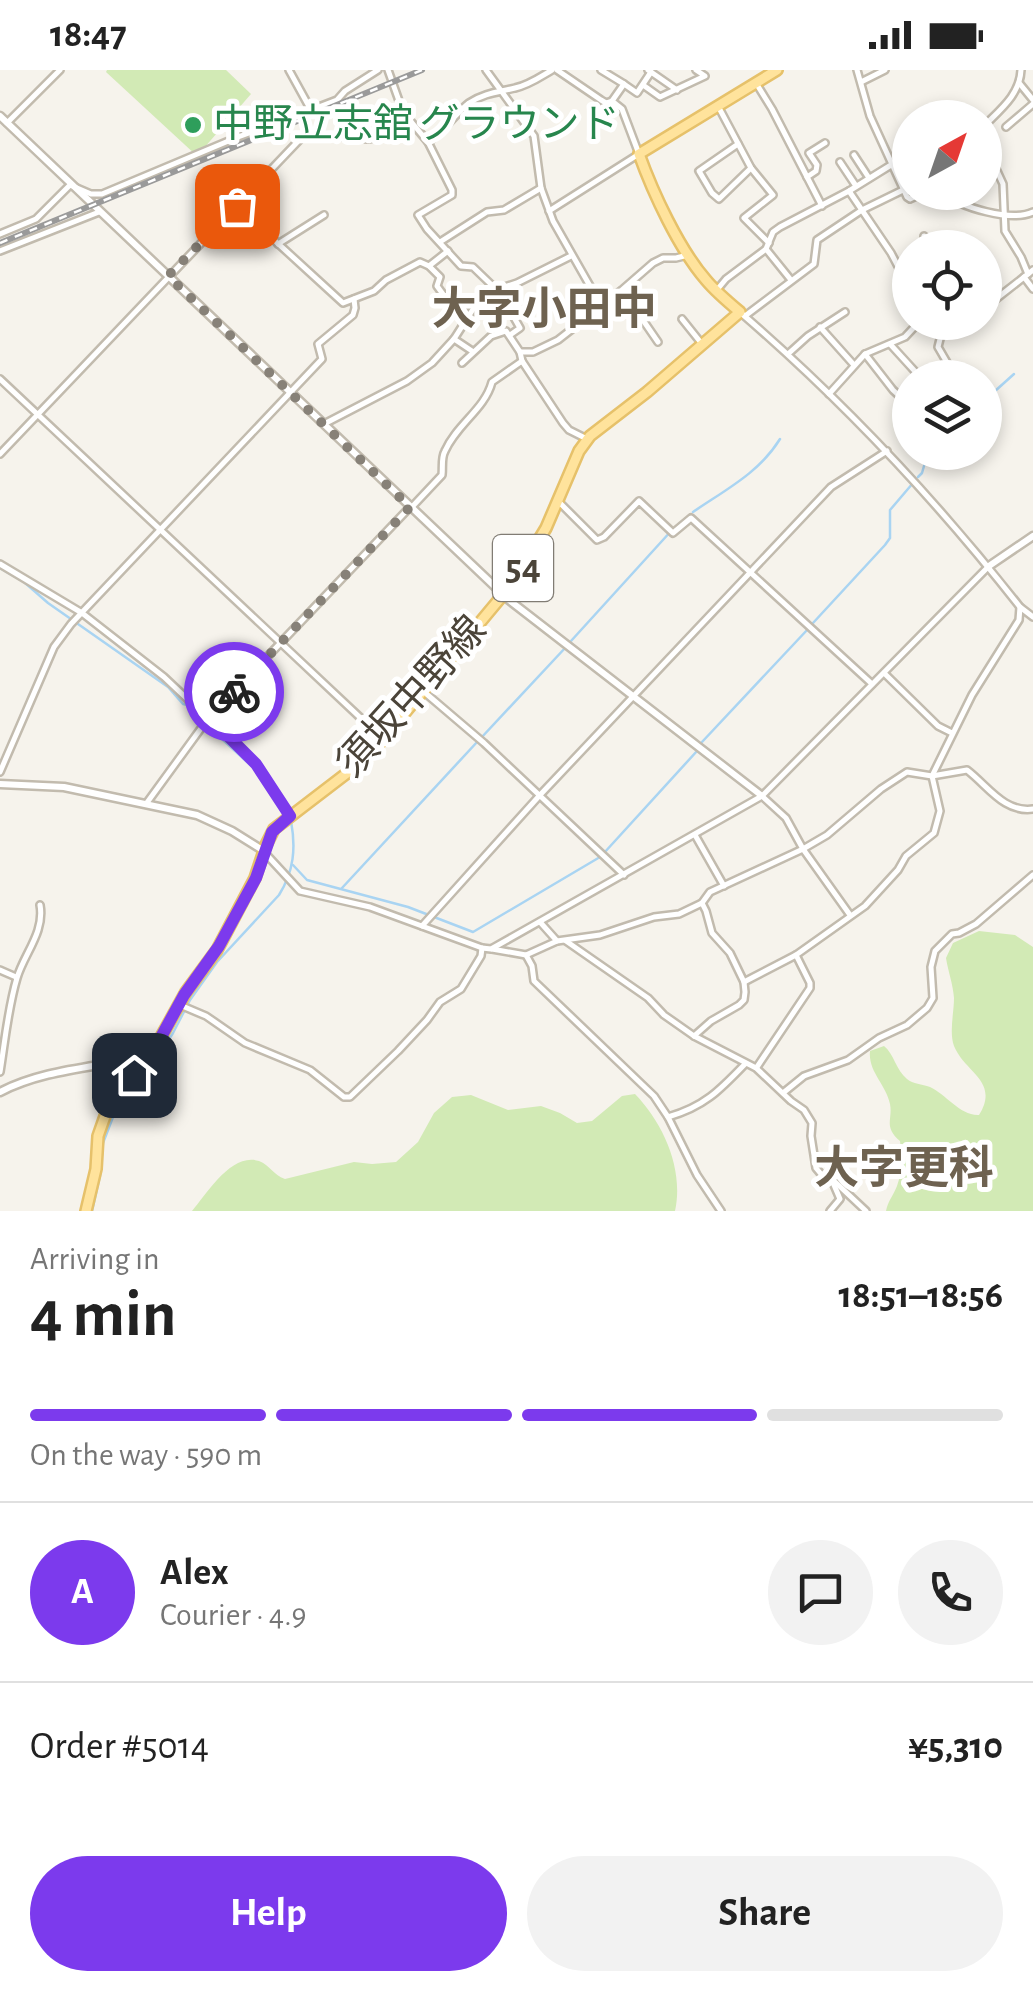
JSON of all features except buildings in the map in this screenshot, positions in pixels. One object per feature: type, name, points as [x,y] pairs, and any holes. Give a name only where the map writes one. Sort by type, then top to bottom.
[{"type":"main road","points":[[742,314],[716,291],[688,255],[639,154],[776,70]]},
{"type":"main road","name":"須坂中野線","points":[[86,1211],[96,1169],[98,1136],[108,1107],[184,1007],[256,878],[272,832],[347,775],[383,740],[503,594],[530,556],[577,456],[594,431],[742,314]]},
{"type":"street","points":[[7,123],[60,70]]},
{"type":"street","points":[[289,70],[311,110]]},
{"type":"street","points":[[70,185],[102,194],[337,100],[378,70]]},
{"type":"street","points":[[388,70],[403,112],[428,142],[452,190],[447,199],[418,215],[462,266],[473,267],[500,294],[520,328],[510,336]]},
{"type":"street","points":[[486,70],[534,136],[541,188],[549,211],[571,256],[603,304]]},
{"type":"street","points":[[428,142],[469,104],[499,90],[530,83],[554,70],[606,103],[624,84]]},
{"type":"street","points":[[601,70],[637,93],[649,71],[677,90]]},
{"type":"street","points":[[642,85],[660,97],[706,76],[696,70]]},
{"type":"street","points":[[716,291],[726,278],[768,246],[773,232],[892,164],[870,116],[857,70]]},
{"type":"street","points":[[861,82],[884,70]]},
{"type":"street","points":[[1002,107],[1020,84],[1021,70]]},
{"type":"street","points":[[756,83],[822,206]]},
{"type":"street","points":[[1006,127],[1033,102],[1020,84]]},
{"type":"street","points":[[549,211],[639,154],[622,109],[612,101]]},
{"type":"street","points":[[718,106],[751,168],[773,195],[744,218],[791,280]]},
{"type":"street","points":[[0,116],[503,594],[786,818],[850,914]]},
{"type":"street","points":[[0,454],[305,134],[368,139],[412,124]]},
{"type":"street","points":[[807,177],[816,171],[817,165],[809,154],[825,143]]},
{"type":"street","points":[[738,144],[700,172],[719,200],[751,168]]},
{"type":"street","points":[[854,156],[870,178]]},
{"type":"street","points":[[840,162],[856,186]]},
{"type":"street","points":[[1002,180],[1005,231],[1021,257],[1033,289]]},
{"type":"street","points":[[0,234],[36,218],[70,185]]},
{"type":"street","points":[[439,242],[487,212],[504,210],[541,188]]},
{"type":"street","points":[[849,191],[892,255]]},
{"type":"street","points":[[892,195],[817,240],[814,264],[742,314],[829,394],[937,505],[1033,617]]},
{"type":"street","points":[[237,206],[344,303],[374,291],[420,262],[440,277],[437,286],[453,308],[477,303]]},
{"type":"street","points":[[985,210],[1024,217],[1033,212]]},
{"type":"street","points":[[0,251],[99,212]]},
{"type":"street","points":[[278,244],[324,215]]},
{"type":"street","points":[[429,266],[448,251]]},
{"type":"street","points":[[520,352],[547,347],[654,263],[688,255]]},
{"type":"street","points":[[324,424],[407,381],[432,363],[454,340],[477,303],[495,289],[502,290],[571,256]]},
{"type":"street","points":[[1002,294],[1028,274]]},
{"type":"street","points":[[622,290],[658,342]]},
{"type":"street","points":[[0,772],[54,647],[71,624],[322,359],[318,344],[354,314],[354,298]]},
{"type":"street","points":[[788,354],[845,312]]},
{"type":"street","points":[[682,319],[702,344]]},
{"type":"street","points":[[820,327],[854,365]]},
{"type":"street","points":[[462,362],[491,336],[506,331],[563,423],[587,439]]},
{"type":"street","points":[[454,340],[472,352]]},
{"type":"street","points":[[829,394],[865,354],[898,340]]},
{"type":"street","points":[[890,344],[905,360]]},
{"type":"street","points":[[865,354],[892,388]]},
{"type":"street","points":[[210,718],[442,475],[442,454],[463,422],[488,396],[492,382],[522,361]]},
{"type":"street","points":[[0,379],[383,740]]},
{"type":"street","points":[[422,926],[830,487],[886,452]]},
{"type":"street","points":[[558,502],[598,540],[640,501],[673,533],[691,518],[872,684]]},
{"type":"street","points":[[492,949],[762,796],[988,566],[1033,536]]},
{"type":"street","points":[[0,564],[81,614],[164,677],[256,764],[286,818]]},
{"type":"street","points":[[744,982],[796,955],[864,906],[906,856],[934,832],[940,812],[932,776],[972,695],[1019,620],[1020,606]]},
{"type":"street","points":[[884,673],[938,726],[953,734]]},
{"type":"street","points":[[423,691],[624,875]]},
{"type":"street","points":[[146,804],[202,727]]},
{"type":"street","points":[[0,784],[64,788],[198,815],[264,851],[300,891],[370,907],[482,948],[526,956],[557,941],[600,935],[679,914],[702,903],[710,892],[804,850],[907,772],[932,776],[967,770],[1012,807],[1033,809]]},
{"type":"street","points":[[695,834],[724,886]]},
{"type":"street","points":[[783,1093],[804,1076],[848,1060],[879,1038],[907,1026],[933,998],[931,967],[935,952],[952,934],[976,924],[1033,875]]},
{"type":"street","points":[[694,1036],[744,1000],[744,982],[726,946],[712,933],[702,903]]},
{"type":"street","points":[[0,1072],[17,977],[42,916],[40,905]]},
{"type":"street","points":[[540,922],[557,941]]},
{"type":"street","points":[[565,940],[648,998],[664,1016],[756,1068],[809,1116],[816,1168],[866,1211]]},
{"type":"street","points":[[184,1007],[206,1016],[244,1042],[310,1070],[344,1097],[350,1096],[427,1020],[440,1002],[461,990],[482,948]]},
{"type":"street","points":[[756,1068],[810,988],[796,955]]},
{"type":"street","points":[[526,956],[534,981],[654,1096],[721,1211]]},
{"type":"street","points":[[0,970],[17,977]]},
{"type":"street","points":[[0,1092],[42,1076],[117,1062],[130,1062],[140,1068]]},
{"type":"street","points":[[668,1117],[690,1111],[714,1096],[745,1064]]},
{"type":"street","points":[[830,1211],[840,1199],[831,1178]]},
{"type":"green space","name":"中野立志舘 グラウンド","points":[[107,70],[226,70],[251,94],[197,156]]},
{"type":"green space","points":[[979,931],[1015,935],[1033,947],[1033,1211],[886,1211],[899,1181],[901,1146],[890,1127],[890,1104],[872,1065],[870,1051],[884,1046],[907,1079],[936,1090],[966,1112],[979,1115],[986,1094],[954,1046],[954,998],[946,958],[953,943]]},
{"type":"green space","points":[[635,1094],[655,1119],[669,1148],[677,1180],[675,1211],[192,1211],[221,1176],[239,1162],[259,1161],[285,1179],[354,1162],[396,1162],[418,1142],[434,1113],[452,1097],[471,1095],[508,1110],[541,1106],[577,1123],[592,1121],[622,1096]]},
{"type":"waterway","points":[[1002,385],[1014,374]]},
{"type":"waterway","points":[[693,512],[752,471],[780,439]]},
{"type":"waterway","points":[[918,477],[923,470]]},
{"type":"waterway","points":[[813,623],[885,545],[890,538],[890,510],[913,483]]},
{"type":"waterway","points":[[571,641],[689,516]]},
{"type":"waterway","points":[[0,568],[168,687],[183,704],[192,706]]},
{"type":"waterway","points":[[702,742],[808,629]]},
{"type":"waterway","points":[[481,738],[566,647]]},
{"type":"waterway","points":[[209,722],[259,773]]},
{"type":"waterway","points":[[342,888],[478,741]]},
{"type":"waterway","points":[[604,853],[697,751]]},
{"type":"waterway","points":[[92,1211],[103,1143],[118,1104],[153,1064],[217,962],[279,895],[292,859],[291,821]]},
{"type":"waterway","points":[[293,865],[307,880],[408,907],[473,932],[600,857]]},
{"type":"railway","points":[[0,243],[422,70]]},
{"type":"way so far","points":[[234,692],[410,507],[168,276],[237,206]]},
{"type":"place","name":"中野立志舘 グラウンド","points":[[193,125]]},
{"type":"district","name":"大字小田中","points":[[544,310]]},
{"type":"district","name":"大字更科","points":[[904,1169]]},
{"type":"route","points":[[134,1075],[219,946],[256,878],[272,832],[290,816],[256,764],[210,718],[234,692]]}]
